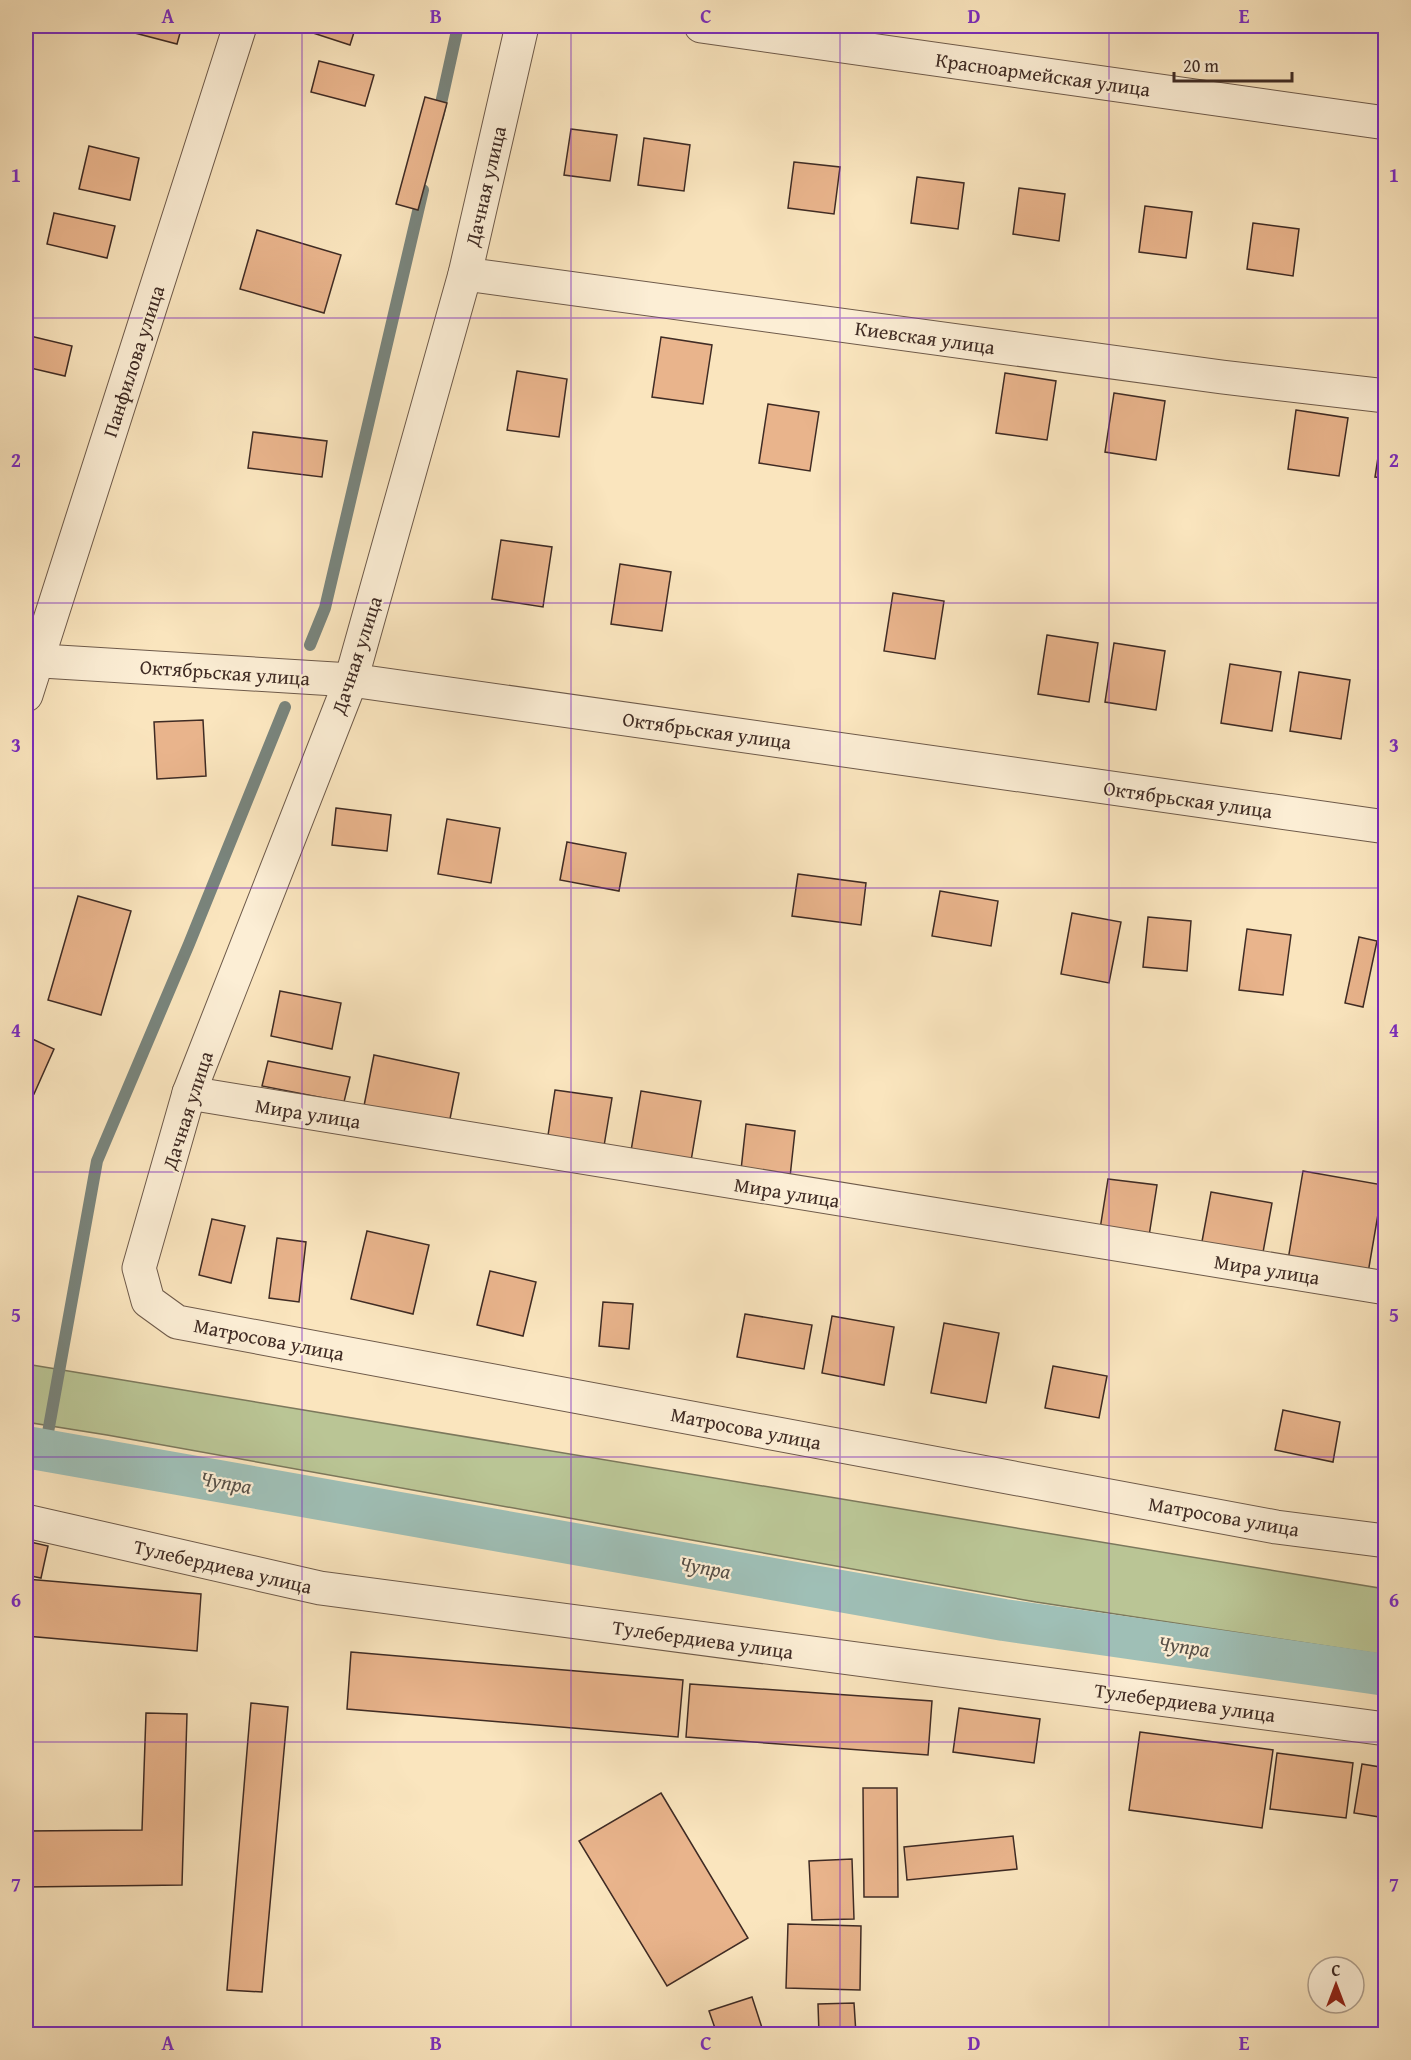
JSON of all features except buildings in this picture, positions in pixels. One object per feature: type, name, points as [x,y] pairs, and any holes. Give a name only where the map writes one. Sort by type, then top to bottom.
[{"type":"street","name":"Панфилова улица","points":[[26,695],[32,660],[240,26]]},
{"type":"street","name":"Дачная улица","points":[[139,1268],[189,1093],[351,680],[465,274],[522,26]]},
{"type":"street","name":"Красноармейская улица","points":[[701,26],[1386,123]]},
{"type":"street","name":"Киевская улица","points":[[465,274],[1222,377],[1386,396]]},
{"type":"street","name":"Октябрьская улица","points":[[32,660],[351,680],[1386,827]]},
{"type":"street","name":"Мира улица","points":[[189,1093],[1386,1288]]},
{"type":"street","name":"Матросова улица","points":[[139,1268],[148,1301],[177,1322],[1276,1527],[1386,1541]]},
{"type":"street","name":"Тулебердиева улица","points":[[26,1521],[320,1588],[1386,1729]]},
{"type":"green space","points":[[26,1364],[1385,1589],[1385,1655],[1036,1602],[26,1422]]},
{"type":"waterway","points":[[438,117],[458,26]]},
{"type":"waterway","points":[[310,645],[325,608],[423,190]]},
{"type":"waterway","points":[[45,1449],[97,1161],[189,944],[285,707]]},
{"type":"waterway","name":"Чупра","points":[[26,1447],[1004,1620],[1386,1675]]}]
